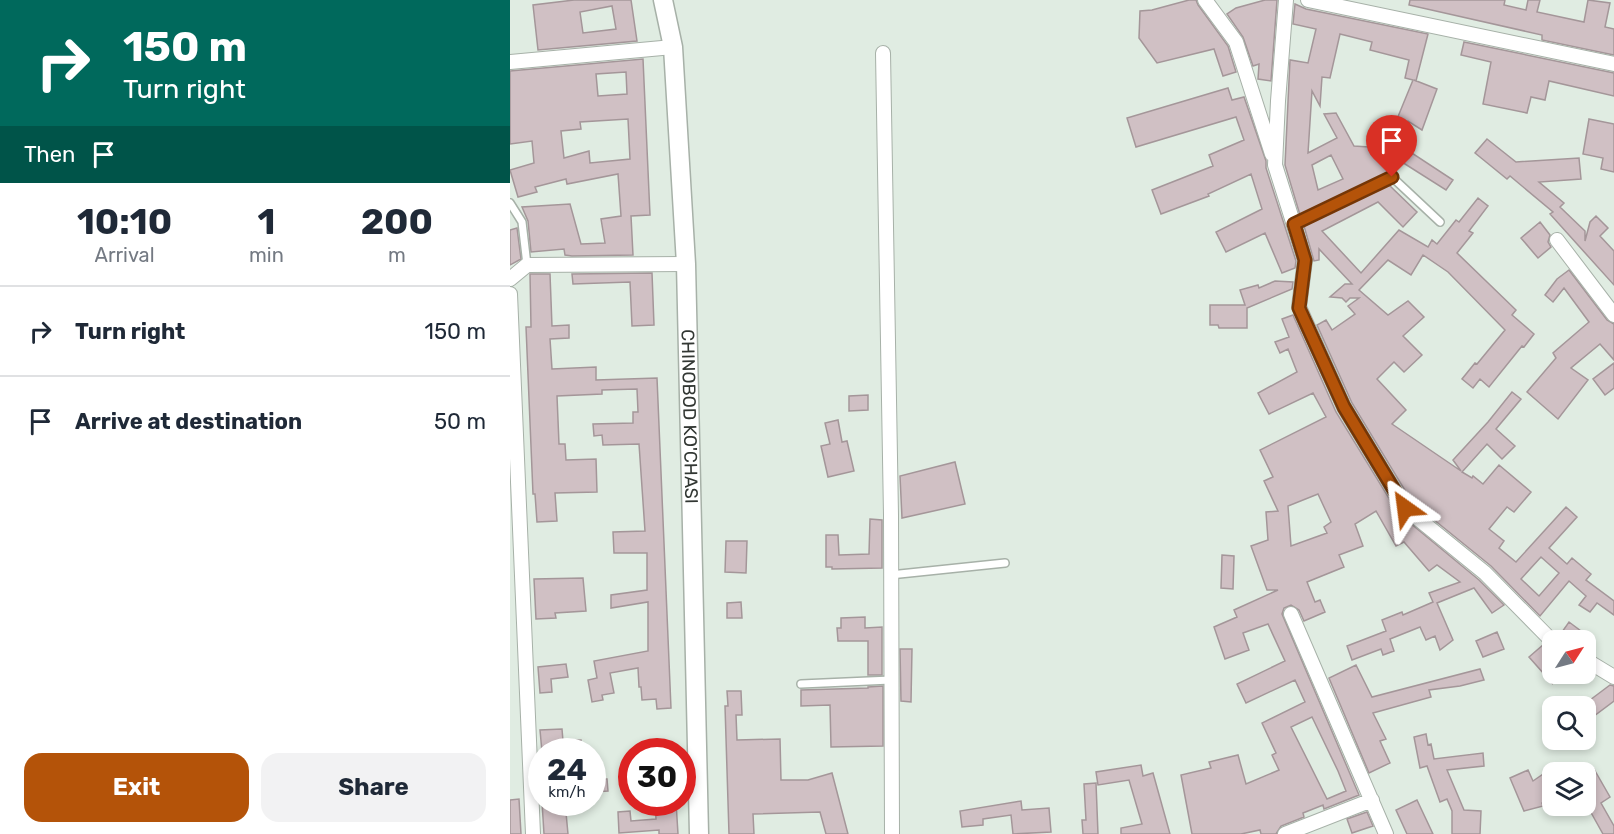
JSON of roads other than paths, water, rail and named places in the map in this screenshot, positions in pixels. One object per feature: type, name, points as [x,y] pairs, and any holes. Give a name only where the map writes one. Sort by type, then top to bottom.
[{"type":"street","name":"CHINOBOD KO'CHASI","points":[[663,0],[673,47],[686,264],[699,834]]},
{"type":"street","points":[[1205,0],[1236,42],[1305,260],[1299,308],[1344,407],[1405,508],[1485,573],[1542,631]]},
{"type":"street","points":[[1275,165],[1286,0]]},
{"type":"street","points":[[1308,0],[1614,64]]},
{"type":"street","points":[[510,62],[673,47]]},
{"type":"street","points":[[883,53],[892,834]]},
{"type":"street","points":[[1557,240],[1614,315]]},
{"type":"street","points":[[510,279],[527,265],[686,264]]},
{"type":"street","points":[[510,294],[520,586],[533,834]]},
{"type":"street","points":[[1291,614],[1386,834]]},
{"type":"street","points":[[1596,666],[1614,677]]},
{"type":"street","points":[[1285,834],[1372,800]]},
{"type":"lane","points":[[1294,224],[1392,177],[1440,222]]},
{"type":"lane","points":[[510,203],[522,222],[527,265]]},
{"type":"lane","points":[[890,575],[1005,563]]},
{"type":"lane","points":[[801,684],[891,680]]}]
